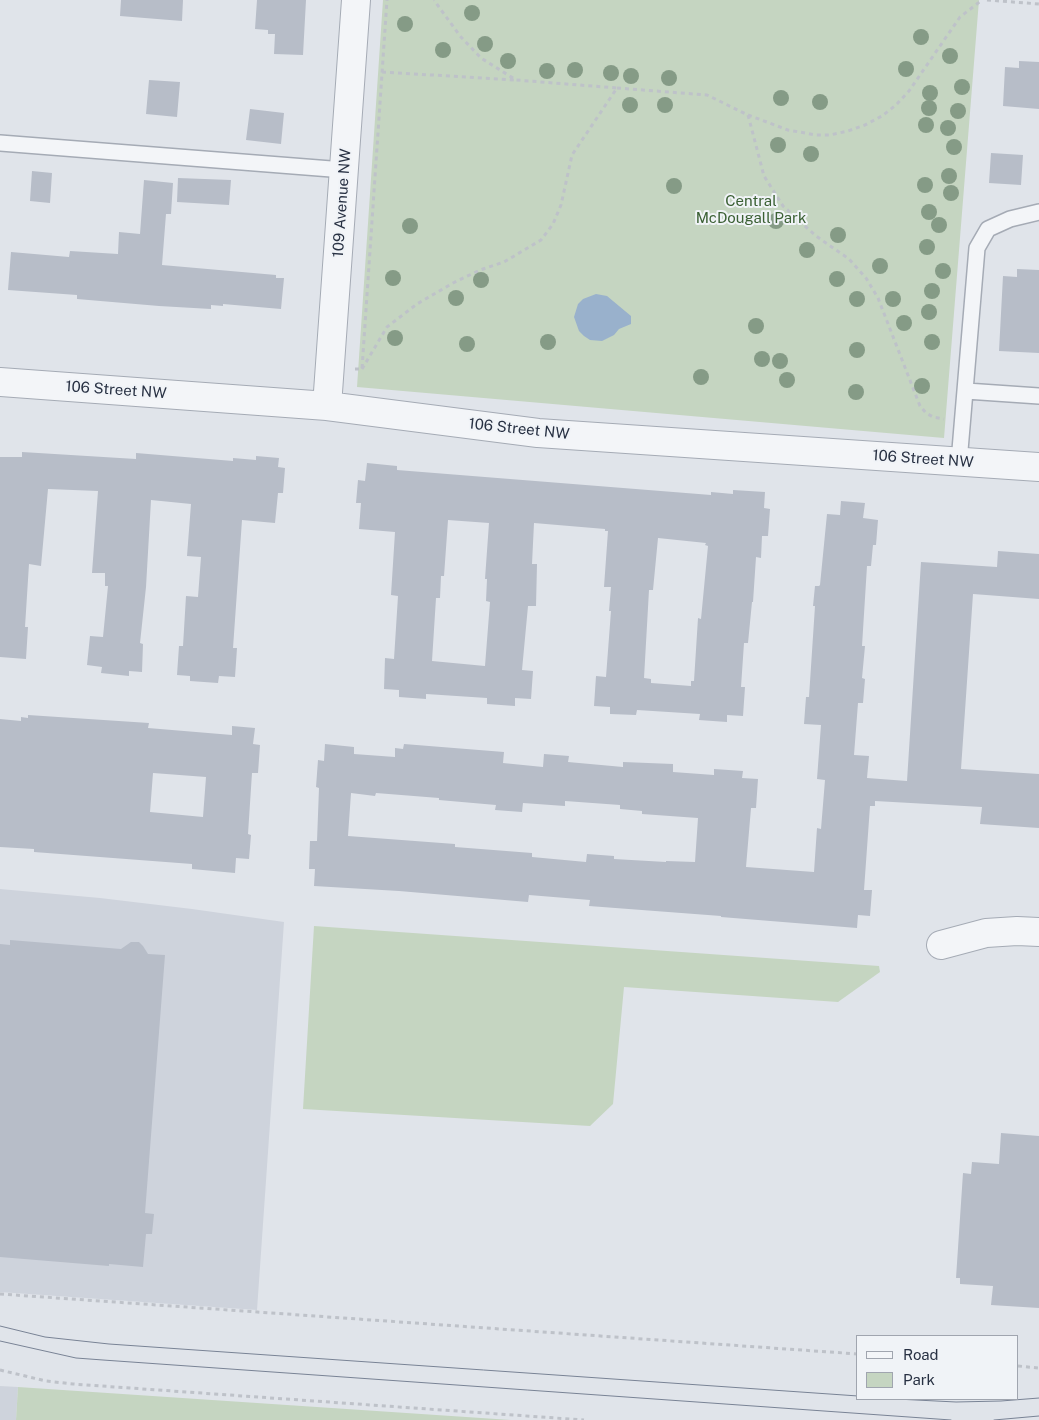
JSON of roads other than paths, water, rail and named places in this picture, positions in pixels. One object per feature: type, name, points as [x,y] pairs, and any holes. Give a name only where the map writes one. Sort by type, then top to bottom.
[{"type":"street","name":"109 Avenue NW","points":[[327,406],[356,0]]},
{"type":"street","name":"106 Street NW","points":[[0,382],[327,406],[538,433],[1039,467]]},
{"type":"street","points":[[941,944],[986,932],[1039,932]]},
{"type":"lane","points":[[0,144],[344,170]]},
{"type":"lane","points":[[959,462],[977,248],[988,229],[1010,219],[1039,212]]},
{"type":"lane","points":[[966,391],[1039,396]]},
{"type":"water","points":[[596,294],[607,296],[631,316],[631,324],[619,329],[614,335],[602,341],[590,340],[584,336],[579,331],[574,317],[578,304],[583,299]]},
{"type":"tram line","points":[[0,1326],[45,1337],[109,1344],[856,1396]]},
{"type":"tram line","points":[[0,1341],[76,1358],[951,1420]]},
{"type":"tram line","points":[[1019,1400],[1039,1398]]},
{"type":"tram line","points":[[916,1400],[956,1402],[1014,1400]]},
{"type":"tram line","points":[[994,1420],[1039,1416]]},
{"type":"park label","name":"Central McDougall Park","points":[[751,210]]}]
